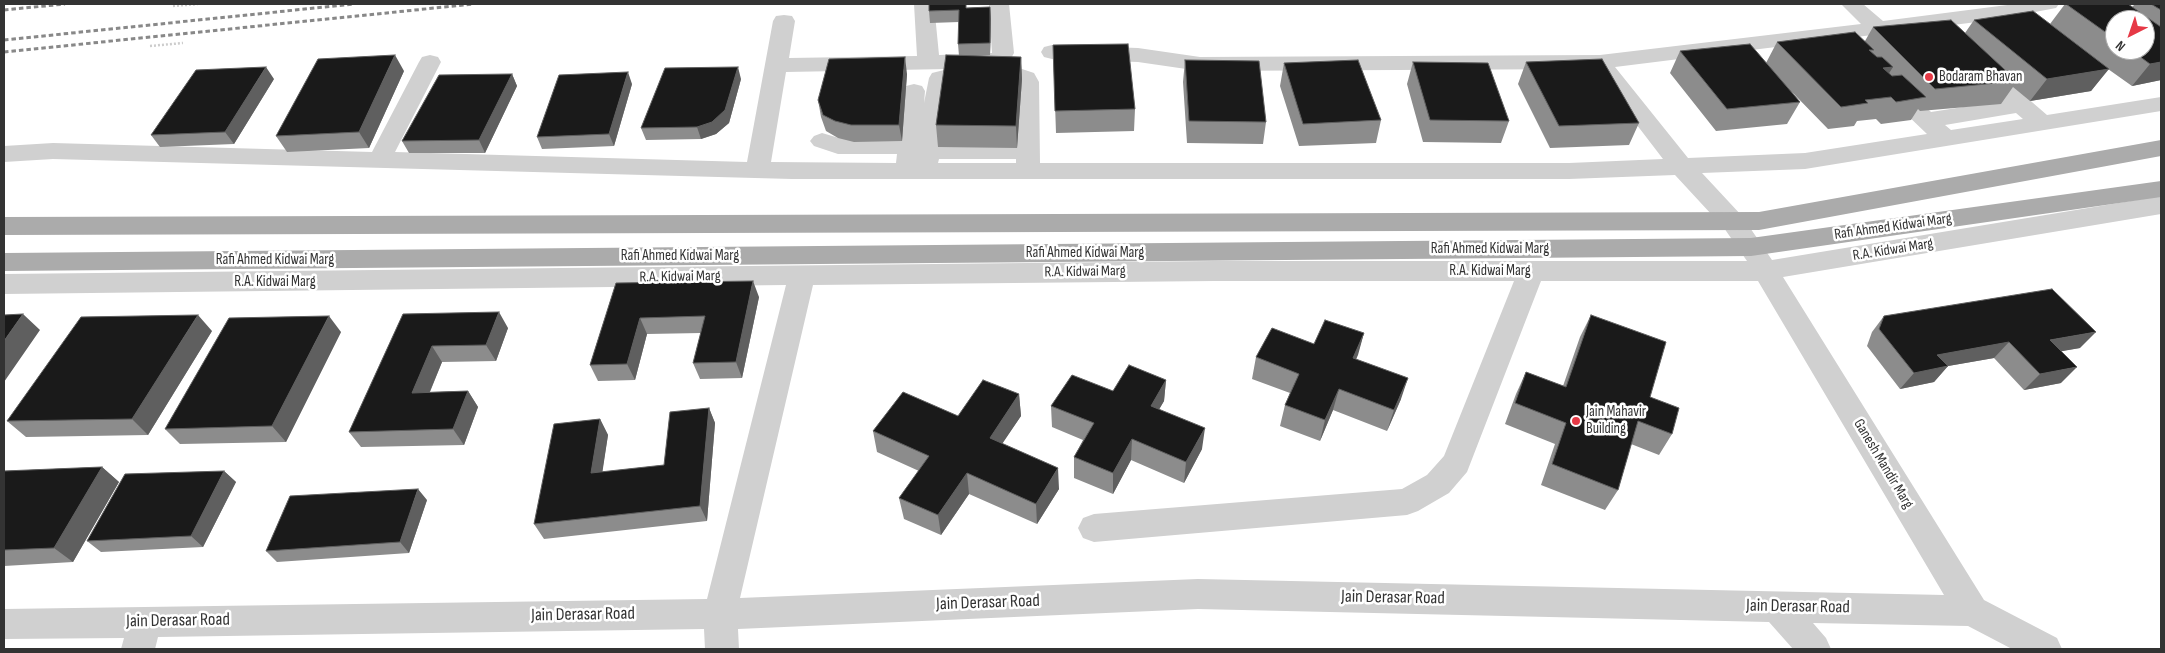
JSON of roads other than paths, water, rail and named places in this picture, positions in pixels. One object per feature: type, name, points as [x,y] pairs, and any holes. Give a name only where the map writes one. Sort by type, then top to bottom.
[{"type":"main road","points":[[4,226],[1733,222],[1759,221],[2161,148]]},
{"type":"main road","name":"Rafi Ahmed Kidwai Marg","points":[[4,262],[1758,259],[2161,189]]},
{"type":"street","points":[[924,4],[928,62]]},
{"type":"street","points":[[777,65],[992,61],[1001,57],[1004,53],[999,4]]},
{"type":"street","points":[[1851,4],[1880,29]]},
{"type":"street","points":[[1052,52],[1138,55],[1200,64],[1600,62],[1880,29],[1993,14],[2048,4]]},
{"type":"street","points":[[758,170],[784,21]]},
{"type":"street","points":[[1854,51],[1852,47],[1859,43],[1928,36],[1944,39]]},
{"type":"street","points":[[1963,55],[2042,123]]},
{"type":"street","points":[[380,159],[430,62]]},
{"type":"street","name":"Ganesh Mandir Marg","points":[[1600,62],[1681,166],[1733,222],[1758,259],[1972,611]]},
{"type":"street","points":[[1874,70],[1946,138]]},
{"type":"street","points":[[917,160],[940,78],[950,75],[1022,76],[1026,78],[1028,82],[1028,160]]},
{"type":"street","points":[[914,91],[917,160]]},
{"type":"street","points":[[4,154],[53,151],[758,170],[917,160],[1028,160],[1569,171],[1805,161],[2161,104]]},
{"type":"street","points":[[1927,120],[2021,105]]},
{"type":"street","points":[[822,140],[838,146],[917,160]]},
{"type":"street","name":"R.A. Kidwai Marg","points":[[4,284],[1214,271],[1531,271],[1758,259],[2161,206]]},
{"type":"street","points":[[1094,528],[1407,502],[1438,484],[1456,463],[1531,271]]},
{"type":"street","points":[[722,649],[720,614],[802,276]]},
{"type":"street","name":"Jain Derasar Road","points":[[4,624],[142,635],[1198,594],[1972,611]]},
{"type":"street","points":[[1777,606],[1814,649]]},
{"type":"street","points":[[1972,611],[2044,649]]},
{"type":"railway","points":[[4,10],[65,4]]},
{"type":"railway","points":[[4,40],[354,4]]},
{"type":"railway","points":[[4,52],[474,4]]},
{"type":"place","name":"Bodaram Bhavan","points":[[1929,77]]},
{"type":"place","name":"Jain Mahavir Building","points":[[1576,421]]}]
